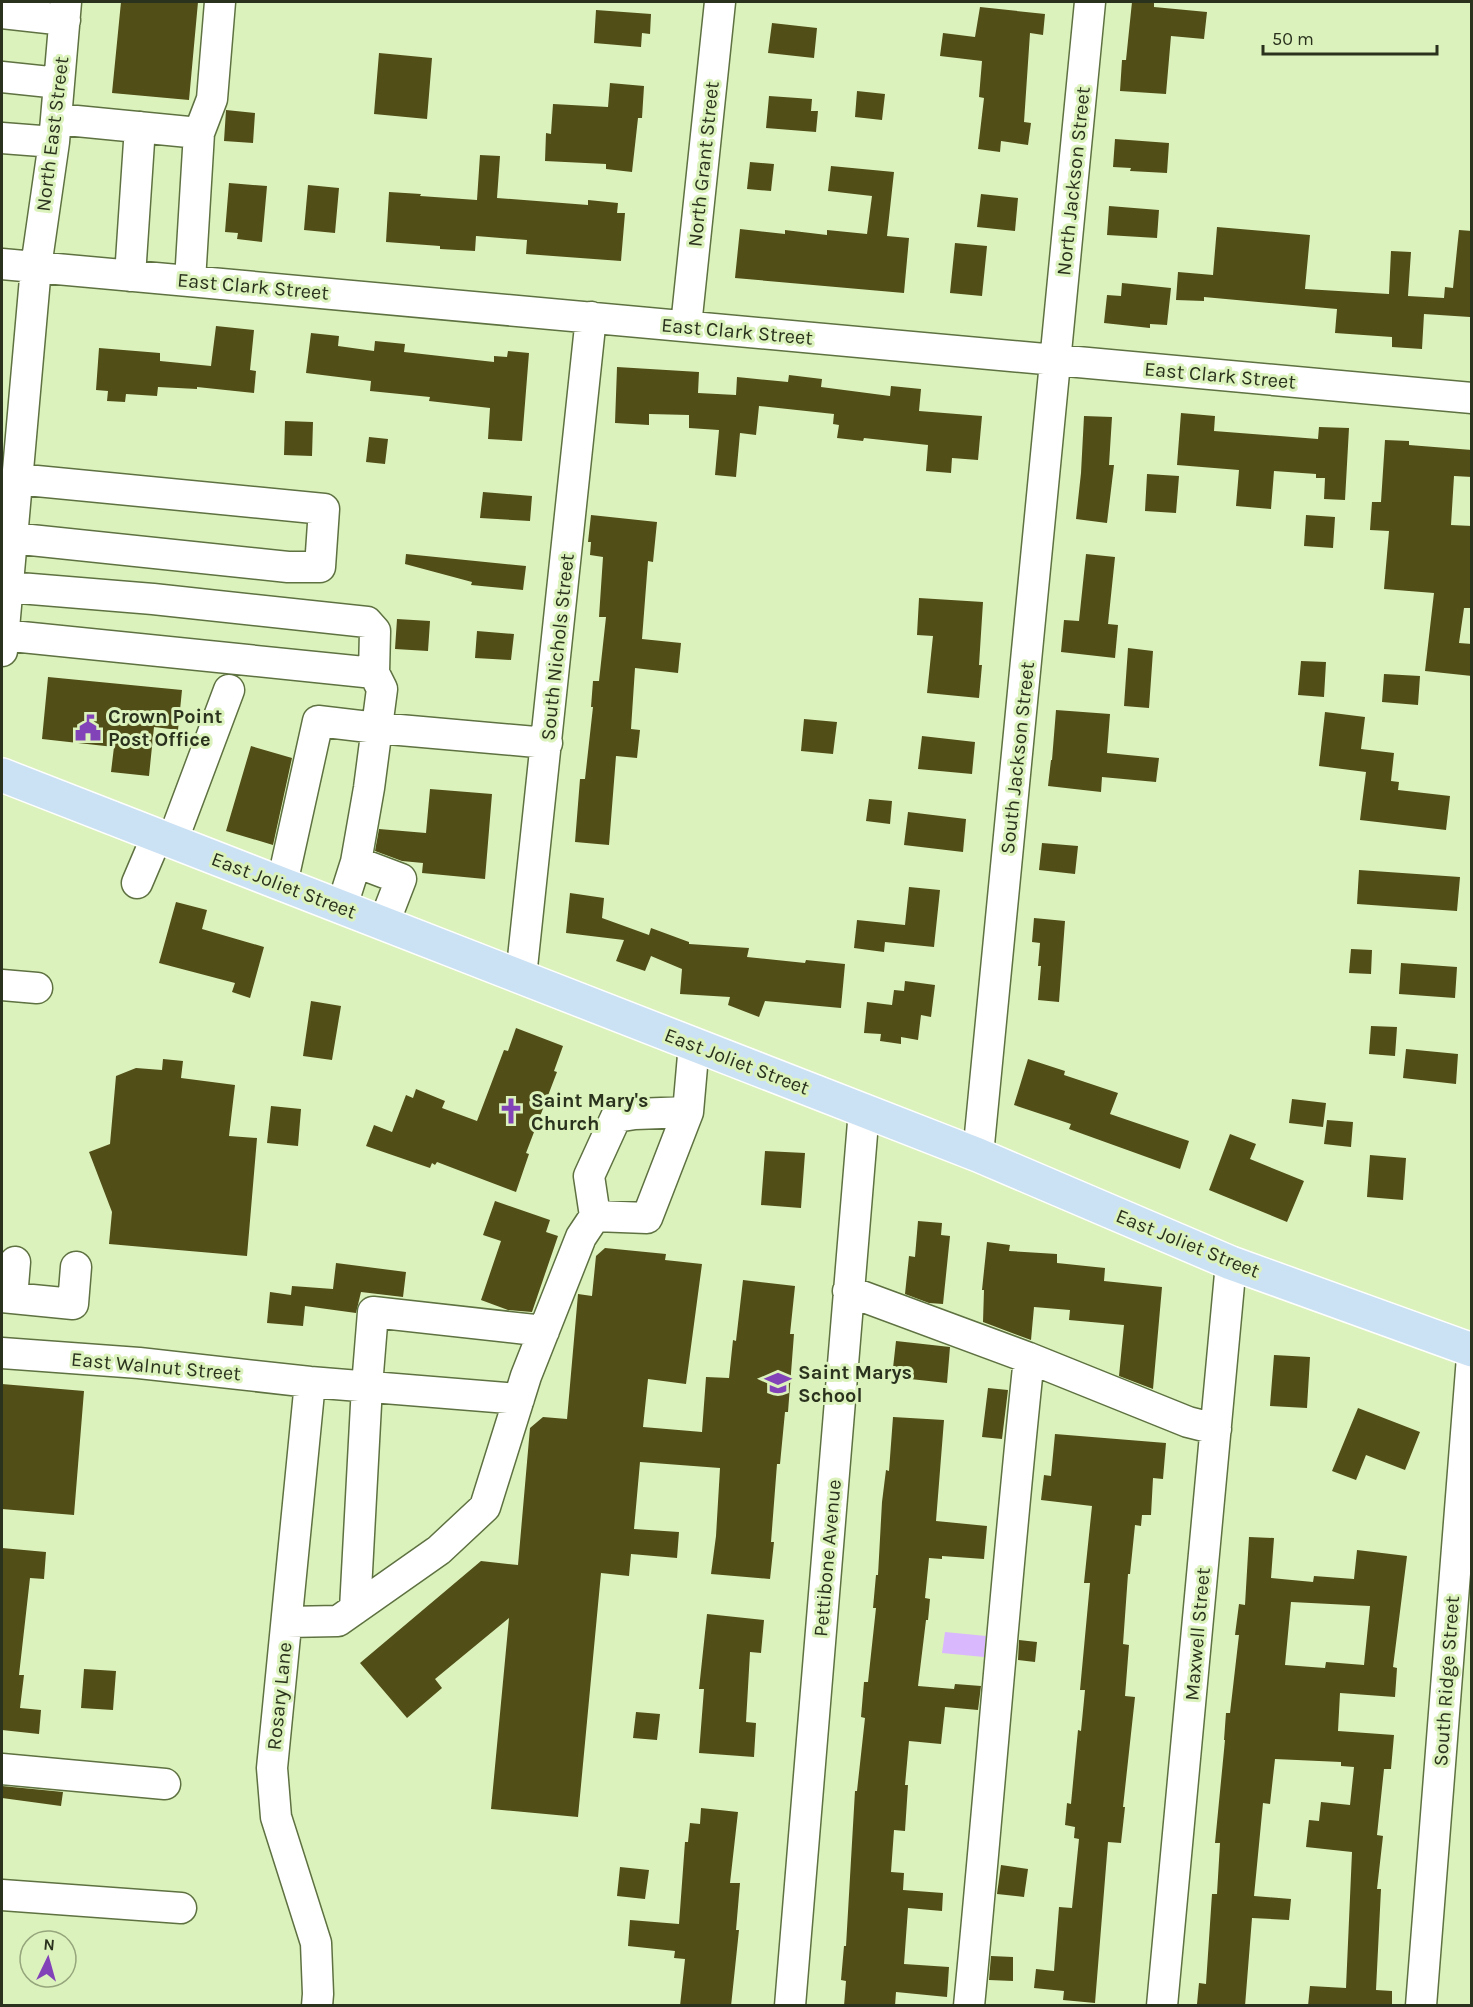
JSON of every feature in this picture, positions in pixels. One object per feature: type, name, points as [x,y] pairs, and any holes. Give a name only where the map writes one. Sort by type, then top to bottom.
[{"type":"main road","name":"East Joliet Street","points":[[2,775],[978,1155],[1232,1263],[1472,1350]]},
{"type":"street","points":[[190,281],[199,133],[212,99],[220,2]]},
{"type":"street","name":"North Grant Street","points":[[687,326],[720,2]]},
{"type":"street","name":"North Jackson Street","points":[[1056,360],[1090,2]]},
{"type":"street","points":[[2,13],[65,11]]},
{"type":"street","name":"North East Street","points":[[2,640],[7,587],[6,538],[16,479],[11,439],[55,130],[65,11]]},
{"type":"street","points":[[2,77],[59,83]]},
{"type":"street","points":[[2,138],[55,130],[140,127],[199,133]]},
{"type":"street","points":[[130,276],[140,127]]},
{"type":"street","name":"East Clark Street","points":[[2,264],[1472,398]]},
{"type":"street","name":"South Nichols Street","points":[[521,977],[591,317]]},
{"type":"street","name":"South Jackson Street","points":[[978,1155],[1056,360]]},
{"type":"street","points":[[6,538],[288,567],[320,567],[324,509],[16,479]]},
{"type":"street","points":[[7,587],[153,599],[367,622],[375,631],[374,673],[382,689],[369,788],[356,862],[342,906]]},
{"type":"street","points":[[2,640],[374,673]]},
{"type":"street","points":[[137,883],[165,839],[229,690]]},
{"type":"street","points":[[282,884],[318,721],[547,743]]},
{"type":"street","points":[[356,862],[401,879],[384,923]]},
{"type":"street","points":[[2,985],[37,988]]},
{"type":"street","points":[[595,1216],[647,1218],[688,1112],[694,1044]]},
{"type":"street","name":"Pettibone Avenue","points":[[790,2006],[864,1110]]},
{"type":"street","points":[[286,1622],[338,1621],[439,1550],[485,1507],[519,1399],[544,1331],[581,1237],[595,1216],[589,1176],[616,1117],[688,1112]]},
{"type":"street","points":[[15,1262],[7,1298],[73,1304],[76,1267]]},
{"type":"street","name":"Maxwell Street","points":[[1162,2006],[1232,1263]]},
{"type":"street","points":[[849,1291],[1029,1358],[1188,1422],[1216,1429]]},
{"type":"street","points":[[355,1609],[373,1312],[544,1331]]},
{"type":"street","name":"East Walnut Street","points":[[2,1353],[140,1363],[310,1382],[519,1399]]},
{"type":"street","name":"South Ridge Street","points":[[1421,2006],[1472,1357]]},
{"type":"street","points":[[969,2006],[1029,1358]]},
{"type":"street","name":"Rosary Lane","points":[[310,1382],[272,1768],[276,1817],[316,1943],[317,2006]]},
{"type":"street","points":[[2,1768],[165,1784]]},
{"type":"street","points":[[2,1895],[181,1908]]},
{"type":"shaded area","points":[[945,1632],[986,1636],[984,1657],[942,1653]]},
{"type":"building","points":[[121,2],[198,2],[189,100],[112,93]]},
{"type":"building","points":[[1132,2],[1154,2],[1154,7],[1207,12],[1204,39],[1171,36],[1166,94],[1120,91],[1122,60],[1126,60]]},
{"type":"building","points":[[980,7],[1045,14],[1043,35],[1030,33],[1024,122],[1031,123],[1028,145],[1001,141],[1000,152],[978,149],[984,98],[979,97],[982,61],[940,56],[943,33],[975,37]]},
{"type":"building","points":[[596,10],[651,14],[650,34],[642,33],[641,47],[594,43]]},
{"type":"building","points":[[772,23],[817,28],[814,58],[768,53]]},
{"type":"building","points":[[379,53],[432,58],[427,119],[374,114]]},
{"type":"building","points":[[610,83],[644,86],[642,118],[638,118],[632,172],[606,169],[606,164],[545,161],[546,133],[551,134],[553,104],[608,107]]},
{"type":"building","points":[[857,91],[885,94],[882,120],[855,117]]},
{"type":"building","points":[[769,96],[812,99],[811,111],[818,111],[816,132],[766,128]]},
{"type":"building","points":[[226,110],[255,113],[253,143],[224,141]]},
{"type":"building","points":[[1115,139],[1169,143],[1167,173],[1130,171],[1131,168],[1113,167]]},
{"type":"building","points":[[480,155],[500,156],[497,198],[588,205],[588,200],[618,203],[617,213],[625,213],[621,261],[526,254],[527,240],[476,236],[475,251],[386,242],[389,192],[477,200]]},
{"type":"building","points":[[750,162],[774,164],[771,191],[747,189]]},
{"type":"building","points":[[831,166],[894,172],[887,236],[909,238],[904,293],[735,278],[740,229],[785,234],[785,230],[827,235],[827,230],[867,234],[872,196],[828,191]]},
{"type":"building","points":[[229,183],[267,186],[262,242],[237,239],[238,233],[225,232]]},
{"type":"building","points":[[308,185],[339,188],[335,233],[304,230]]},
{"type":"building","points":[[981,194],[1018,198],[1015,231],[977,227]]},
{"type":"building","points":[[1109,206],[1159,210],[1157,238],[1107,235]]},
{"type":"building","points":[[1217,227],[1310,235],[1305,289],[1389,294],[1391,251],[1411,252],[1408,296],[1444,298],[1445,287],[1453,288],[1459,230],[1472,231],[1470,317],[1424,314],[1422,349],[1392,347],[1392,337],[1335,333],[1337,309],[1204,297],[1204,301],[1176,300],[1178,272],[1213,275]]},
{"type":"building","points":[[955,243],[987,246],[982,296],[950,293]]},
{"type":"building","points":[[1122,283],[1171,288],[1167,325],[1150,324],[1150,328],[1104,323],[1107,295],[1121,296]]},
{"type":"building","points":[[216,326],[254,330],[250,370],[256,371],[254,393],[197,387],[197,389],[158,387],[157,396],[126,394],[125,402],[107,401],[108,391],[96,390],[99,348],[160,353],[160,361],[211,366]]},
{"type":"building","points":[[311,333],[339,336],[338,346],[374,351],[375,341],[405,344],[404,352],[494,362],[494,356],[507,357],[508,351],[529,353],[522,441],[488,439],[490,408],[429,401],[430,397],[370,391],[371,381],[306,373]]},
{"type":"building","points":[[617,367],[699,372],[698,393],[736,395],[737,377],[788,382],[789,375],[822,379],[821,387],[890,396],[891,386],[921,389],[919,411],[982,416],[978,460],[952,458],[951,473],[926,471],[928,445],[864,438],[863,441],[837,438],[839,425],[833,424],[834,414],[759,406],[756,435],[740,433],[736,477],[715,475],[719,430],[689,428],[689,415],[649,414],[649,425],[615,423]]},
{"type":"building","points":[[1181,413],[1215,416],[1214,431],[1318,439],[1319,427],[1349,428],[1345,500],[1324,499],[1325,478],[1316,478],[1316,474],[1274,471],[1271,509],[1236,506],[1239,470],[1177,465]]},
{"type":"building","points":[[1084,416],[1112,417],[1109,465],[1114,465],[1107,523],[1076,519]]},
{"type":"building","points":[[285,421],[313,422],[312,456],[284,455]]},
{"type":"building","points":[[369,437],[388,439],[385,464],[366,462]]},
{"type":"building","points":[[1385,440],[1409,441],[1409,445],[1472,450],[1472,477],[1454,476],[1451,525],[1472,526],[1472,608],[1464,608],[1459,643],[1472,644],[1472,676],[1425,671],[1434,593],[1384,589],[1389,531],[1370,530],[1372,502],[1381,502]]},
{"type":"building","points":[[1147,474],[1179,476],[1176,513],[1145,511]]},
{"type":"building","points":[[483,492],[532,496],[530,521],[480,518]]},
{"type":"building","points":[[591,515],[657,522],[653,562],[648,561],[642,639],[681,643],[678,673],[635,668],[631,729],[640,730],[637,758],[616,756],[609,845],[575,842],[580,779],[585,779],[593,707],[591,707],[593,681],[599,681],[606,617],[599,617],[603,557],[590,555],[591,542],[588,542]]},
{"type":"building","points":[[1306,515],[1335,517],[1333,548],[1304,546]]},
{"type":"building","points":[[406,554],[526,566],[523,590],[471,585],[472,582],[405,564]]},
{"type":"building","points":[[1086,554],[1115,557],[1108,624],[1118,625],[1115,658],[1061,652],[1064,620],[1079,621]]},
{"type":"building","points":[[919,598],[983,602],[979,698],[927,693],[933,636],[917,635]]},
{"type":"building","points":[[397,619],[430,621],[428,651],[395,649]]},
{"type":"building","points":[[477,631],[514,634],[511,660],[475,658]]},
{"type":"building","points":[[1128,648],[1153,651],[1149,708],[1124,706]]},
{"type":"building","points":[[1301,661],[1326,662],[1324,697],[1298,695]]},
{"type":"building","points":[[1384,674],[1420,676],[1418,705],[1382,702]]},
{"type":"building","points":[[48,677],[182,690],[178,730],[154,727],[149,776],[111,772],[114,747],[42,739]]},
{"type":"building","points":[[1056,710],[1110,714],[1107,753],[1159,758],[1156,782],[1102,777],[1101,792],[1048,786]]},
{"type":"building","points":[[1325,712],[1365,717],[1361,749],[1394,753],[1391,781],[1399,782],[1398,790],[1450,796],[1446,830],[1360,820],[1366,772],[1319,766]]},
{"type":"building","points":[[804,719],[837,722],[833,754],[801,751]]},
{"type":"building","points":[[922,736],[975,742],[972,774],[918,769]]},
{"type":"building","points":[[251,746],[292,758],[273,845],[226,831]]},
{"type":"building","points":[[430,789],[492,794],[485,879],[422,873],[423,863],[402,861],[375,851],[379,829],[426,833]]},
{"type":"building","points":[[869,799],[892,801],[890,824],[866,821]]},
{"type":"building","points":[[908,812],[966,819],[963,852],[904,845]]},
{"type":"building","points":[[1042,843],[1078,846],[1075,874],[1039,870]]},
{"type":"building","points":[[1359,870],[1460,877],[1457,911],[1357,904]]},
{"type":"building","points":[[909,887],[940,890],[934,947],[885,942],[884,952],[854,948],[857,920],[905,925]]},
{"type":"building","points":[[570,893],[604,898],[602,918],[649,935],[651,928],[689,942],[689,944],[749,948],[747,957],[805,963],[806,960],[845,964],[841,1008],[765,1001],[759,1017],[728,1005],[730,997],[680,994],[682,969],[651,956],[645,971],[616,961],[624,940],[566,933]]},
{"type":"building","points":[[176,902],[207,910],[202,929],[264,947],[250,998],[232,992],[235,983],[159,963]]},
{"type":"building","points":[[1034,918],[1065,921],[1059,1002],[1038,1000],[1041,966],[1038,966],[1040,943],[1032,942]]},
{"type":"building","points":[[1351,949],[1372,950],[1371,974],[1349,973]]},
{"type":"building","points":[[1401,963],[1457,967],[1455,998],[1399,994]]},
{"type":"building","points":[[905,981],[935,985],[931,1017],[921,1015],[918,1040],[901,1037],[901,1044],[880,1041],[881,1034],[864,1033],[867,1002],[892,1005],[894,990],[904,991]]},
{"type":"building","points":[[311,1001],[341,1006],[332,1060],[303,1056]]},
{"type":"building","points":[[1371,1026],[1397,1027],[1395,1056],[1369,1054]]},
{"type":"building","name":"Saint Mary's Church","points":[[516,1028],[563,1046],[554,1071],[557,1072],[526,1153],[529,1154],[516,1192],[437,1162],[435,1165],[432,1163],[430,1168],[366,1146],[374,1125],[392,1132],[406,1095],[413,1098],[416,1089],[445,1101],[442,1108],[477,1121],[504,1050],[508,1051]]},
{"type":"building","points":[[1406,1049],[1458,1054],[1456,1084],[1403,1078]]},
{"type":"building","points":[[163,1059],[183,1061],[181,1078],[235,1085],[229,1136],[257,1138],[247,1256],[109,1244],[112,1212],[89,1152],[110,1144],[116,1076],[136,1068],[162,1070]]},
{"type":"building","points":[[1028,1059],[1065,1071],[1064,1075],[1118,1093],[1110,1114],[1189,1141],[1180,1169],[1069,1129],[1071,1124],[1014,1105]]},
{"type":"building","points":[[1292,1099],[1326,1103],[1323,1127],[1289,1123]]},
{"type":"building","points":[[271,1106],[301,1109],[298,1146],[267,1143]]},
{"type":"building","points":[[1327,1120],[1353,1122],[1351,1147],[1324,1144]]},
{"type":"building","points":[[1230,1134],[1256,1144],[1250,1159],[1304,1181],[1287,1222],[1209,1190]]},
{"type":"building","points":[[765,1151],[805,1153],[801,1208],[761,1205]]},
{"type":"building","points":[[1370,1155],[1406,1158],[1403,1200],[1367,1197]]},
{"type":"building","points":[[495,1201],[550,1220],[546,1232],[558,1236],[532,1312],[508,1310],[481,1300],[501,1241],[483,1235]]},
{"type":"building","points":[[918,1221],[942,1223],[941,1235],[950,1236],[943,1304],[929,1303],[905,1294],[909,1256],[915,1257]]},
{"type":"building","points":[[987,1242],[1010,1245],[1009,1251],[1057,1254],[1057,1263],[1105,1268],[1104,1281],[1162,1287],[1153,1389],[1119,1376],[1124,1325],[1069,1320],[1070,1310],[1034,1307],[1031,1340],[983,1322],[984,1290],[982,1290]]},
{"type":"building","points":[[605,1248],[666,1254],[665,1260],[702,1264],[686,1384],[648,1379],[643,1427],[702,1432],[706,1377],[729,1378],[743,1280],[795,1286],[790,1334],[794,1334],[788,1412],[785,1412],[780,1464],[777,1464],[770,1579],[711,1574],[720,1468],[640,1462],[634,1529],[679,1532],[677,1558],[631,1554],[629,1576],[601,1573],[578,1817],[491,1809],[509,1618],[435,1679],[442,1688],[407,1718],[360,1663],[481,1561],[518,1565],[530,1428],[543,1417],[567,1419],[578,1294],[592,1296],[596,1256]]},
{"type":"building","points":[[336,1263],[406,1272],[403,1297],[361,1292],[356,1313],[305,1306],[303,1326],[267,1323],[270,1292],[291,1295],[292,1286],[333,1289]]},
{"type":"building","points":[[896,1341],[950,1347],[947,1383],[892,1377]]},
{"type":"building","points":[[1274,1355],[1310,1357],[1307,1408],[1270,1406]]},
{"type":"building","points":[[2,1384],[84,1391],[74,1515],[2,1509]]},
{"type":"building","points":[[988,1388],[1008,1390],[1002,1439],[982,1437]]},
{"type":"building","points":[[1358,1408],[1420,1432],[1405,1470],[1366,1455],[1356,1480],[1332,1471]]},
{"type":"building","points":[[893,1417],[944,1420],[936,1521],[987,1526],[984,1559],[942,1556],[942,1559],[929,1558],[925,1598],[930,1599],[918,1686],[954,1689],[955,1684],[981,1686],[978,1710],[945,1707],[941,1744],[909,1741],[905,1785],[908,1785],[905,1831],[894,1830],[891,1872],[904,1873],[903,1890],[943,1893],[942,1911],[908,1908],[904,1964],[949,1967],[947,1997],[896,1992],[895,2006],[844,2006],[846,1981],[841,1980],[844,1946],[846,1946],[855,1791],[857,1791],[865,1718],[861,1717],[864,1682],[868,1682],[876,1608],[873,1608],[876,1575],[878,1575],[882,1502],[886,1470],[889,1471]]},
{"type":"building","points":[[1055,1434],[1166,1443],[1163,1479],[1153,1478],[1151,1515],[1142,1515],[1141,1526],[1135,1525],[1130,1574],[1128,1574],[1123,1644],[1129,1645],[1125,1696],[1135,1697],[1121,1843],[1108,1842],[1095,2003],[1063,2000],[1064,1991],[1034,1988],[1036,1969],[1054,1971],[1059,1907],[1072,1908],[1079,1839],[1074,1838],[1075,1827],[1065,1825],[1067,1803],[1071,1804],[1078,1730],[1081,1731],[1085,1690],[1080,1690],[1090,1583],[1084,1583],[1092,1506],[1041,1500],[1044,1475],[1051,1476]]},
{"type":"building","points":[[1249,1537],[1274,1538],[1271,1578],[1313,1582],[1314,1576],[1354,1579],[1357,1550],[1407,1556],[1393,1667],[1397,1668],[1395,1697],[1340,1693],[1338,1731],[1394,1735],[1391,1769],[1384,1769],[1377,1835],[1383,1836],[1377,1889],[1381,1889],[1376,1990],[1392,1991],[1392,2006],[1308,2006],[1310,1986],[1346,1988],[1352,1852],[1306,1847],[1309,1820],[1319,1821],[1321,1802],[1350,1805],[1354,1767],[1341,1766],[1341,1762],[1275,1759],[1270,1804],[1263,1803],[1254,1896],[1291,1899],[1289,1920],[1252,1918],[1245,2006],[1197,2004],[1199,1983],[1206,1984],[1212,1894],[1217,1894],[1220,1843],[1215,1843],[1226,1713],[1230,1713],[1239,1635],[1235,1635],[1239,1604],[1245,1605]],"holes":[[[1291,1602],[1370,1606],[1364,1665],[1326,1662],[1325,1668],[1285,1665]]]},
{"type":"building","points":[[2,1548],[46,1552],[44,1579],[30,1578],[19,1675],[24,1675],[20,1708],[41,1710],[39,1734],[2,1730]]},
{"type":"building","points":[[707,1614],[764,1620],[761,1653],[750,1652],[746,1722],[756,1723],[754,1757],[699,1753],[704,1689],[699,1689]]},
{"type":"building","points":[[1019,1640],[1037,1642],[1035,1662],[1018,1660]]},
{"type":"building","points":[[84,1669],[116,1671],[113,1710],[81,1708]]},
{"type":"building","points":[[636,1712],[660,1714],[657,1740],[633,1738]]},
{"type":"building","points":[[2,1786],[63,1792],[61,1806],[2,1798]]},
{"type":"building","points":[[701,1808],[738,1812],[730,1883],[740,1883],[736,1930],[739,1930],[731,2006],[680,2006],[685,1959],[674,1958],[675,1951],[628,1946],[630,1920],[679,1924],[685,1842],[688,1842],[690,1823],[700,1824]]},
{"type":"building","points":[[1001,1865],[1028,1869],[1024,1897],[997,1894]]},
{"type":"building","points":[[620,1867],[649,1870],[645,1899],[617,1896]]},
{"type":"building","points":[[991,1956],[1013,1957],[1013,1981],[989,1980]]},
{"type":"place","name":"Crown Point Post Office","points":[[88,728]]},
{"type":"place","name":"Saint Mary's Church","points":[[511,1111]]},
{"type":"place","name":"Saint Marys School","points":[[778,1383]]}]
